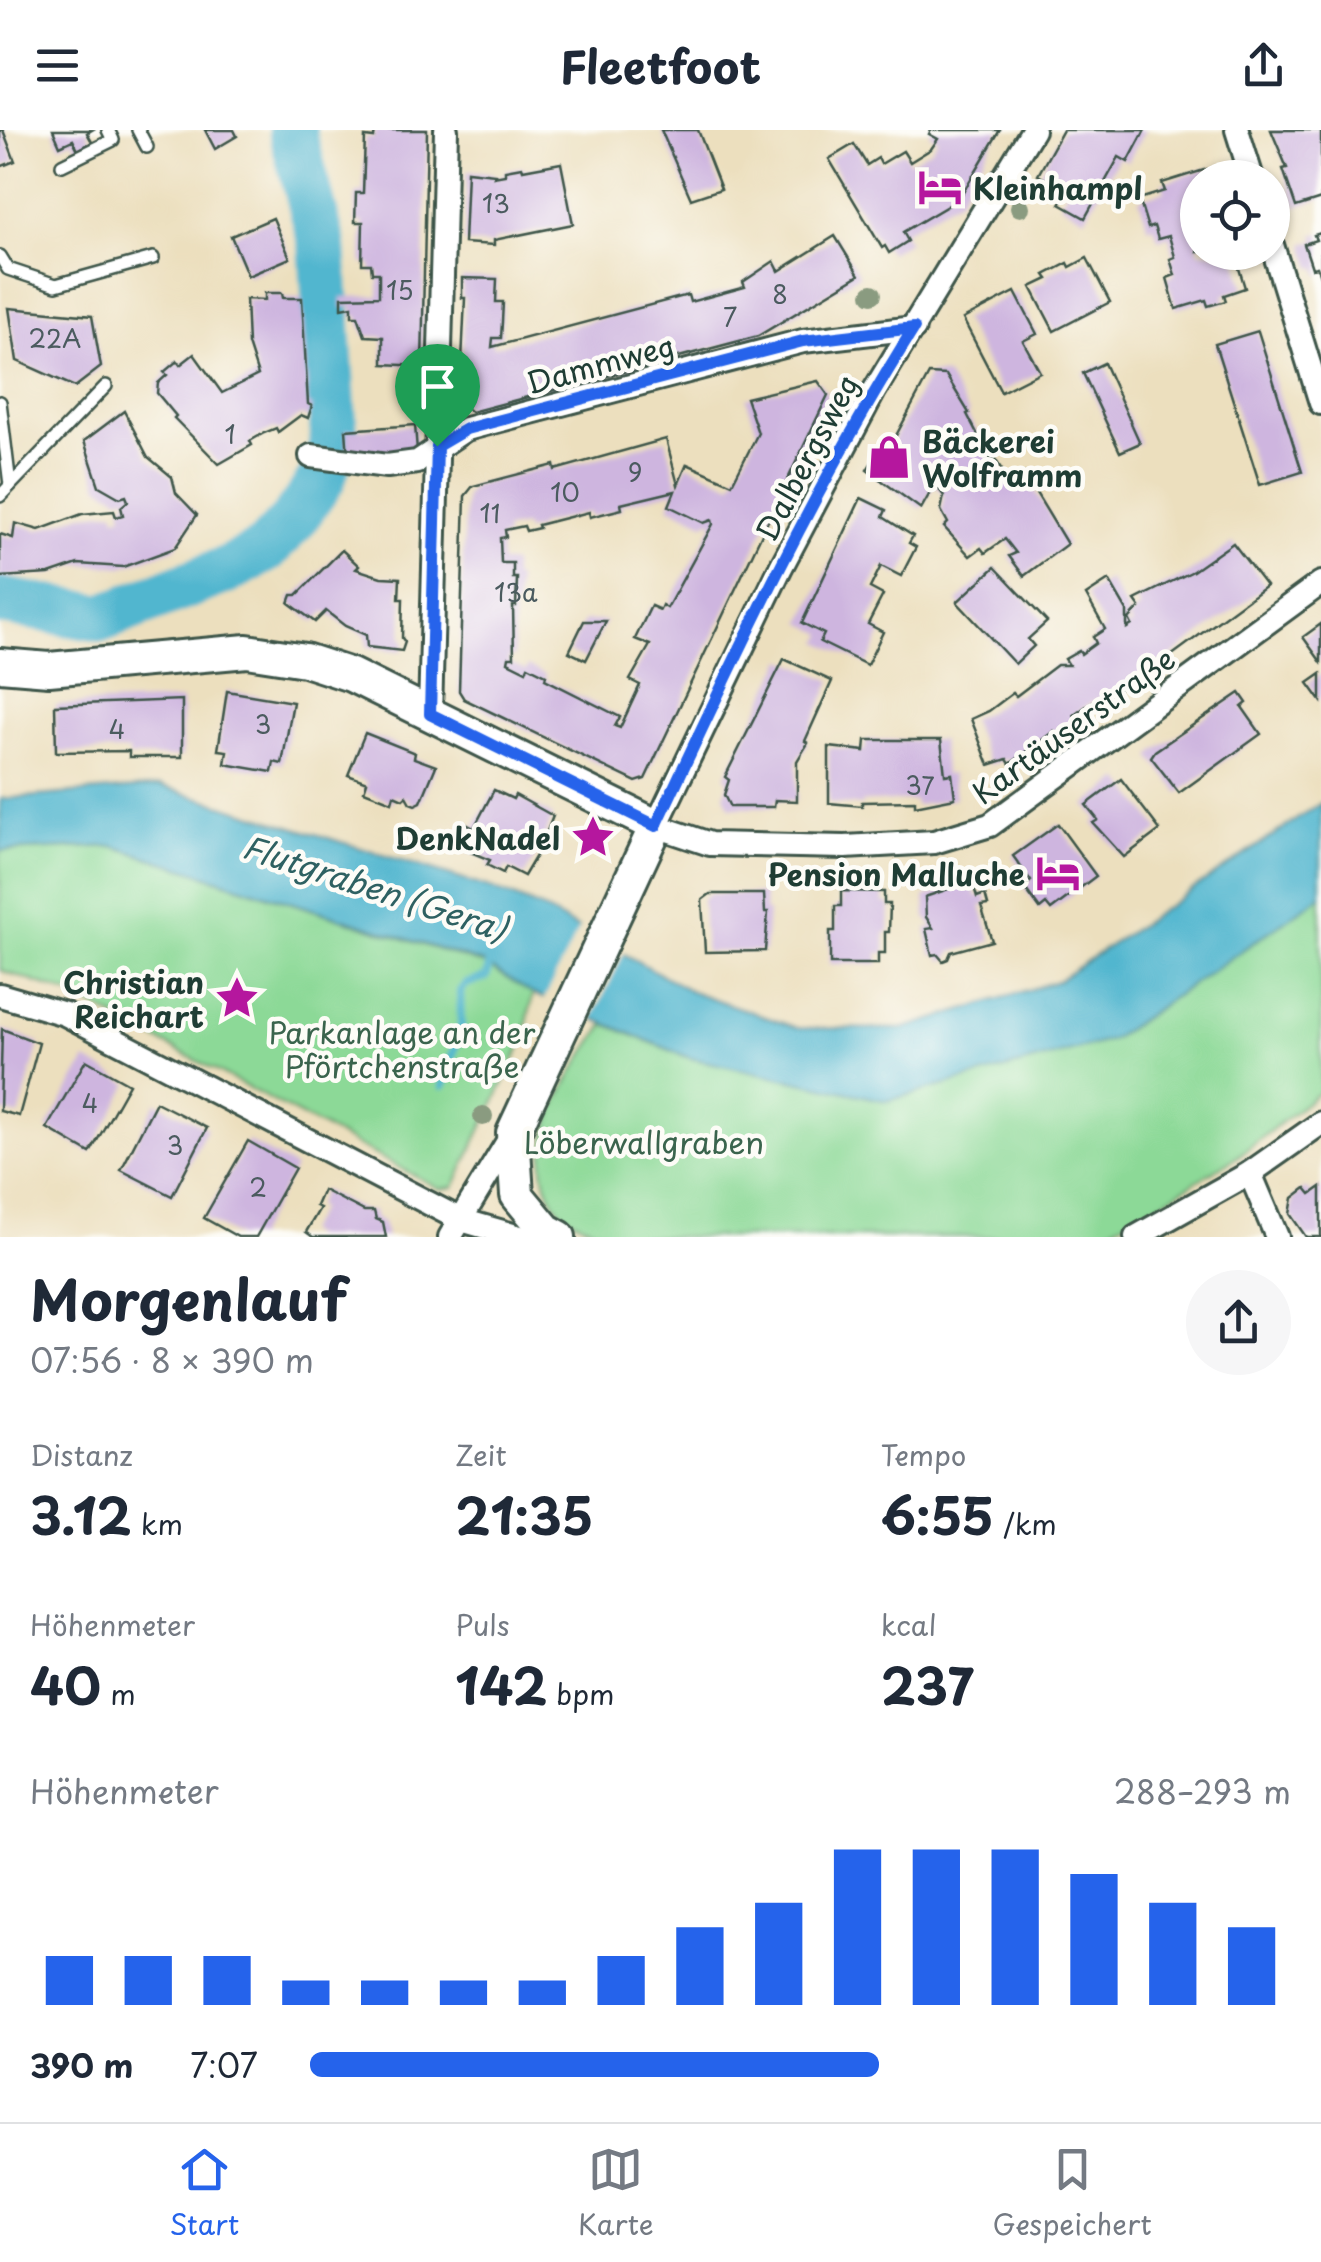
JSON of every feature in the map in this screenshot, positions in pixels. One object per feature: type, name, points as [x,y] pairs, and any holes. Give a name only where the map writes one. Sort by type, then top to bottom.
[{"type":"main road","points":[[0,665],[50,670],[247,650],[305,660],[352,675],[656,826],[513,1132],[517,1195],[546,1230],[559,1237]]},
{"type":"street","points":[[430,714],[446,130]]},
{"type":"street","name":"Dalbergsweg","points":[[656,826],[781,567],[874,391],[1033,130]]},
{"type":"street","points":[[1237,130],[1246,160]]},
{"type":"street","points":[[1280,270],[1321,403]]},
{"type":"street","name":"Dammweg","points":[[311,456],[388,466],[418,462],[466,429],[803,341],[914,328]]},
{"type":"street","name":"Kartäuserstraße","points":[[656,826],[710,844],[845,846],[934,842],[962,835],[990,824],[1321,583]]},
{"type":"street","points":[[0,995],[65,1014],[456,1228],[520,1237]]},
{"type":"street","points":[[1136,1237],[1250,1173],[1321,1123]]},
{"type":"street","points":[[456,1228],[513,1132]]},
{"type":"street","points":[[1250,1173],[1277,1237]]},
{"type":"lane","points":[[62,165],[112,140],[108,130]]},
{"type":"lane","points":[[138,130],[146,147]]},
{"type":"lane","points":[[0,256],[8,269],[56,285],[153,258]]},
{"type":"lane","points":[[0,496],[106,386]]},
{"type":"lane","points":[[0,402],[10,485]]},
{"type":"green space","name":"Parkanlage an der Pförtchenstraße","points":[[113,846],[483,964],[533,994],[523,1042],[454,1187],[440,1189],[70,994],[0,970],[0,851]]},
{"type":"green space","name":"Löberwallgraben","points":[[1321,896],[1321,1091],[1237,1157],[1142,1214],[1093,1237],[618,1237],[566,1216],[548,1189],[543,1165],[552,1114],[577,1065],[605,1024],[690,1058],[1111,1040]]},
{"type":"water","name":"Flutgraben (Gera)","points":[[161,786],[493,889],[541,908],[691,991],[797,1028],[902,1029],[1057,981],[1321,803],[1321,896],[1111,1040],[887,1101],[690,1058],[533,994],[483,963],[113,846],[0,851],[0,799]]},
{"type":"pier","points":[[581,924],[626,949],[590,1024],[542,1003]]},
{"type":"building","points":[[0,130],[15,161],[0,167]]},
{"type":"building","points":[[53,130],[92,130],[87,133],[92,142],[78,150],[73,140],[60,146]]},
{"type":"building","points":[[205,130],[234,130],[237,136],[215,149]]},
{"type":"building","points":[[375,130],[427,130],[422,366],[383,364],[383,337],[365,336],[358,316],[352,316],[352,306],[342,308],[342,297],[379,296],[379,273],[372,273],[371,264],[362,264],[363,222],[355,222],[356,193],[363,193],[365,137],[374,138]]},
{"type":"building","points":[[661,130],[698,130],[721,189],[691,199]]},
{"type":"building","points":[[931,130],[1000,130],[959,199],[903,232],[908,241],[889,253],[885,246],[882,248],[829,159],[854,144],[867,165],[878,158],[881,164],[903,151],[910,162],[931,149],[938,139],[929,134]]},
{"type":"building","points":[[1063,130],[1145,130],[1128,162],[1119,157],[1085,218],[1060,204],[1067,191],[1038,175]]},
{"type":"building","points":[[1271,130],[1321,130],[1321,199],[1296,207],[1290,189],[1290,160],[1284,160]]},
{"type":"building","points":[[561,163],[573,224],[494,240],[494,245],[464,243],[467,171],[495,174],[494,177],[505,175],[505,170]]},
{"type":"building","points":[[1180,177],[1180,270],[1240,270],[1245,288],[1224,295],[1226,301],[1208,306],[1206,300],[1176,309],[1167,278],[1175,275],[1169,236],[1158,239],[1154,226],[1148,228],[1139,199],[1165,191],[1162,183]]},
{"type":"building","points":[[273,218],[290,258],[248,276],[231,236]]},
{"type":"building","points":[[1321,233],[1320,276],[1317,267],[1312,268],[1304,244],[1316,240],[1314,235]]},
{"type":"building","points":[[835,236],[859,275],[758,336],[471,412],[460,403],[465,298],[462,278],[497,279],[496,302],[503,302],[501,338],[493,338],[492,347],[688,295],[690,302],[745,287],[743,282],[774,261],[779,271]]},
{"type":"building","points":[[1087,258],[1110,302],[1054,331],[1031,287],[1068,263],[1070,267]]},
{"type":"building","points":[[1015,292],[1037,334],[1023,341],[1040,372],[1001,392],[963,319]]},
{"type":"building","points":[[265,293],[302,298],[308,404],[312,406],[308,418],[301,415],[278,432],[276,428],[264,433],[250,441],[252,445],[219,464],[174,418],[157,393],[158,383],[177,361],[180,365],[194,354],[222,393],[258,375],[248,344],[246,299],[265,300]]},
{"type":"building","points":[[9,308],[92,316],[101,367],[75,387],[17,361]]},
{"type":"building","points":[[1258,331],[1302,472],[1260,485],[1215,344]]},
{"type":"building","points":[[1104,363],[1140,443],[1120,452],[1083,373]]},
{"type":"building","points":[[929,374],[946,375],[991,460],[995,459],[1010,483],[1024,473],[1067,544],[1024,576],[1009,556],[1016,553],[1005,539],[985,553],[981,548],[970,556],[944,527],[948,523],[941,510],[944,496],[935,484],[921,509],[867,470],[886,439],[892,443]]},
{"type":"building","points":[[818,381],[828,395],[645,779],[636,782],[464,699],[459,691],[465,496],[473,486],[554,465],[555,470],[666,439],[678,485],[687,464],[732,484],[758,433],[746,398]],"holes":[[[675,491],[669,506],[704,523],[712,520],[713,524],[667,608],[651,606],[635,639],[650,645],[630,680],[640,685],[620,728],[615,726],[620,717],[545,679],[546,675],[528,666],[526,671],[508,662],[509,657],[514,657],[517,578],[513,578],[513,563],[501,563],[500,538],[506,537],[505,530],[524,526],[526,531],[589,512],[590,517],[622,509],[621,504]]]},
{"type":"building","points":[[124,411],[148,457],[172,477],[176,493],[197,515],[175,548],[123,567],[78,564],[49,574],[0,577],[0,534],[13,538],[15,523],[39,530],[82,514],[114,511],[116,517],[123,515],[121,507],[128,501],[126,496],[120,498],[99,486],[84,441]]},
{"type":"building","points":[[415,425],[417,451],[348,457],[346,430]]},
{"type":"building","points":[[861,498],[886,510],[883,517],[913,536],[909,543],[916,547],[901,576],[881,566],[870,588],[883,595],[868,624],[883,632],[867,665],[820,642],[824,634],[802,623]]},
{"type":"building","points":[[1233,543],[1266,586],[1137,681],[1074,715],[1077,720],[1059,736],[1054,731],[1010,764],[1007,759],[989,765],[971,719],[1013,693],[1016,696],[1057,665],[1069,665],[1065,659],[1096,643],[1093,637],[1105,629],[1086,595],[1109,580],[1127,611],[1127,628],[1132,625],[1129,619],[1140,607],[1135,600],[1193,571]]},
{"type":"building","points":[[342,550],[359,566],[356,569],[400,578],[405,642],[402,651],[367,647],[366,635],[345,626],[326,611],[315,622],[289,603],[292,595],[297,595]]},
{"type":"building","points":[[995,567],[1047,622],[1028,639],[1034,646],[1015,664],[957,602]]},
{"type":"building","points":[[584,621],[606,621],[586,660],[569,652]]},
{"type":"building","points":[[1321,624],[1321,662],[1303,637]]},
{"type":"building","points":[[784,659],[832,681],[797,761],[797,801],[775,800],[774,807],[730,807],[724,795],[729,780],[725,777]]},
{"type":"building","points":[[1321,674],[1321,701],[1308,683]]},
{"type":"building","points":[[227,691],[293,702],[282,764],[274,762],[272,772],[225,764],[227,751],[218,750]]},
{"type":"building","points":[[1240,693],[1247,703],[1242,707],[1261,734],[1179,793],[1151,757]]},
{"type":"building","points":[[182,700],[182,757],[129,757],[129,751],[56,752],[55,705]]},
{"type":"building","points":[[365,733],[436,766],[421,802],[415,805],[406,796],[403,799],[394,795],[392,802],[364,791],[367,782],[348,775]]},
{"type":"building","points":[[866,740],[941,740],[945,775],[952,774],[955,798],[915,806],[915,801],[862,802],[862,806],[829,803],[829,747],[865,751]]},
{"type":"building","points":[[1121,779],[1160,830],[1124,857],[1093,823],[1098,820],[1086,805]]},
{"type":"building","points":[[494,790],[513,799],[515,795],[553,816],[524,876],[506,867],[503,873],[487,865],[490,860],[456,846],[464,823],[474,828]]},
{"type":"building","points":[[1058,824],[1096,876],[1051,910],[1046,904],[1040,909],[1024,887],[1031,881],[1013,856]]},
{"type":"building","points":[[972,881],[977,897],[985,894],[988,905],[981,906],[992,941],[951,952],[943,961],[937,954],[932,955],[926,929],[933,928],[926,917],[925,897]]},
{"type":"building","points":[[841,891],[884,892],[884,904],[890,904],[889,932],[885,932],[885,953],[878,953],[878,964],[830,964],[830,931],[835,931],[835,906],[841,906]]},
{"type":"building","points":[[710,894],[764,894],[768,912],[765,951],[705,952],[702,900]]},
{"type":"building","points":[[2,1029],[39,1043],[19,1116],[0,1111]]},
{"type":"building","points":[[86,1060],[129,1084],[90,1153],[47,1128]]},
{"type":"building","points":[[156,1102],[207,1128],[172,1196],[121,1170]]},
{"type":"building","points":[[248,1141],[295,1168],[256,1237],[238,1237],[204,1218]]},
{"type":"building","points":[[1321,1187],[1321,1237],[1306,1237],[1290,1214],[1293,1198],[1306,1188],[1311,1194]]},
{"type":"building","points":[[323,1190],[364,1211],[374,1211],[376,1219],[383,1222],[386,1237],[313,1237],[306,1232],[320,1208],[316,1206]]},
{"type":"waterway","points":[[0,601],[102,618],[229,569],[265,550],[294,519],[322,479],[334,439],[322,244],[292,130]]},
{"type":"waterway","name":"Flutgraben (Gera)","points":[[443,1086],[461,1028],[460,991],[466,984],[487,977],[490,958]]},
{"type":"place","name":"Kleinhampl","points":[[940,187]]},
{"type":"place","name":"Bäckerei Wolframm","points":[[889,457]]},
{"type":"place","name":"DenkNadel","points":[[593,837]]},
{"type":"place","name":"Pension Malluche","points":[[1058,873]]},
{"type":"place","name":"Christian Reichart","points":[[237,998]]},
{"type":"route","points":[[914,328],[874,391],[781,567],[656,826],[430,714],[437,446],[466,429],[803,341],[914,328]]}]
